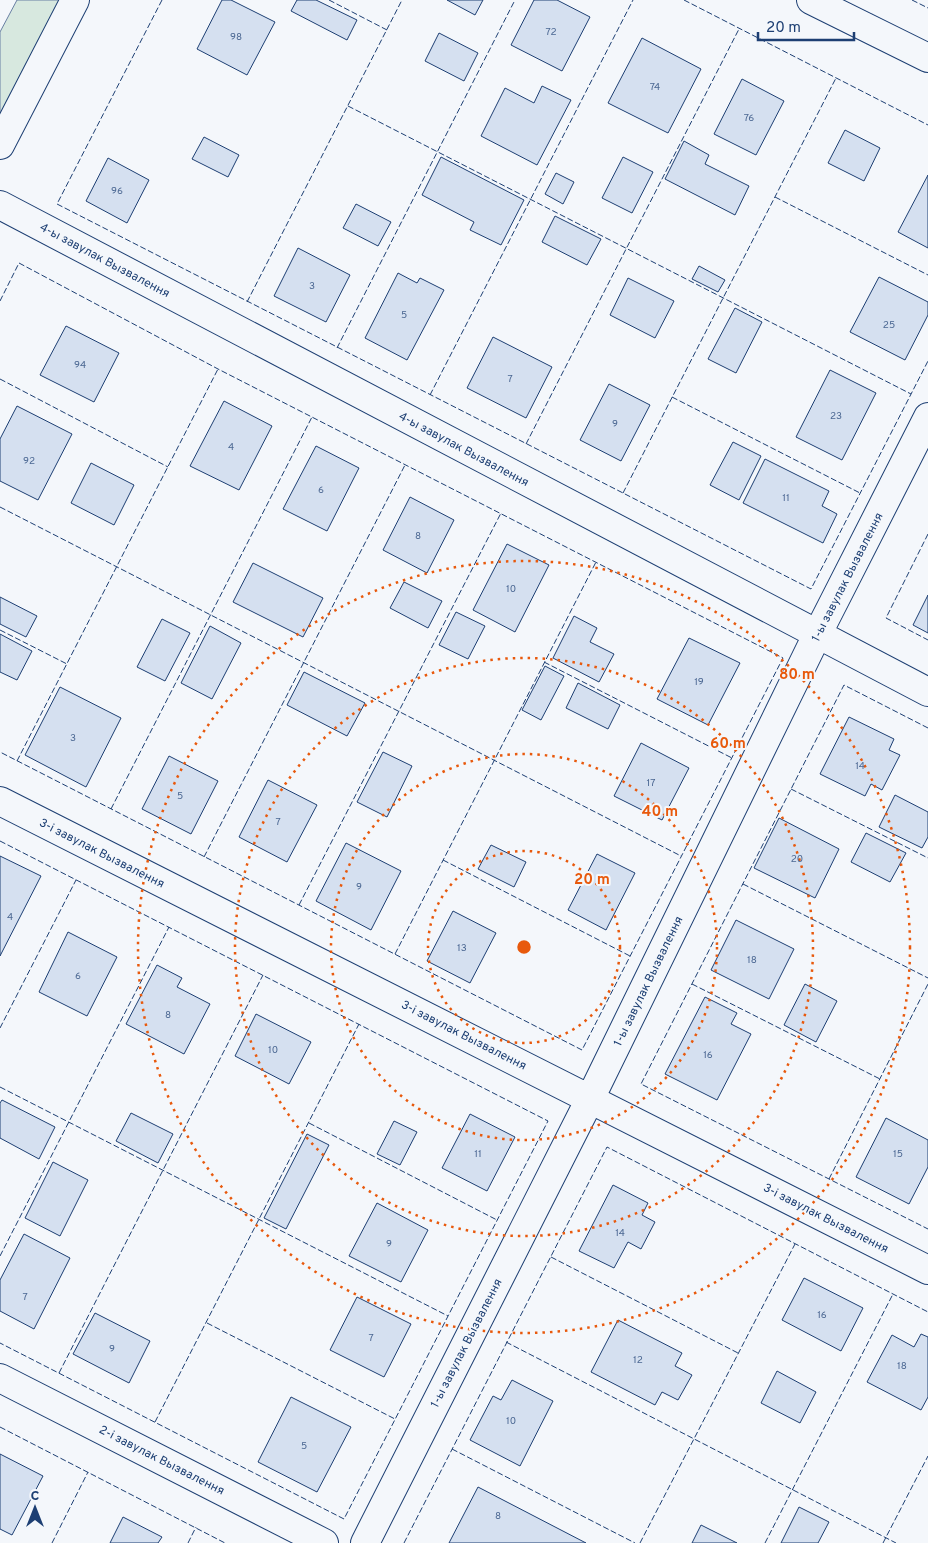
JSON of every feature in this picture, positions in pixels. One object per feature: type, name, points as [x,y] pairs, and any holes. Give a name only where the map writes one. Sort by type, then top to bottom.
[{"type":"street","points":[[0,145],[74,0]]},
{"type":"street","points":[[811,0],[928,58]]},
{"type":"street","name":"4-ы завулак Вызвалення","points":[[0,205],[928,692]]},
{"type":"street","name":"1-ы завулак Вызвалення","points":[[365,1543],[590,1099],[818,634],[928,417]]},
{"type":"street","name":"3-і завулак Вызвалення","points":[[0,802],[928,1270]]},
{"type":"street","name":"2-і завулак Вызвалення","points":[[0,1378],[324,1543]]},
{"type":"shaded area","points":[[17,0],[62,0],[0,118],[0,32]]},
{"type":"building","points":[[222,0],[231,0],[275,22],[247,75],[197,49]]},
{"type":"building","points":[[297,0],[316,0],[357,20],[347,40],[291,11]]},
{"type":"building","points":[[447,0],[483,0],[475,15]]},
{"type":"building","points":[[534,0],[557,0],[590,17],[562,71],[511,45]]},
{"type":"building","points":[[439,33],[478,53],[464,81],[425,61]]},
{"type":"building","points":[[642,38],[701,69],[668,133],[608,103]]},
{"type":"building","points":[[742,79],[784,101],[756,155],[714,134]]},
{"type":"building","points":[[542,86],[571,100],[537,165],[481,136],[505,88],[534,103]]},
{"type":"building","points":[[845,130],[880,148],[864,181],[828,163]]},
{"type":"building","points":[[204,137],[239,155],[228,177],[192,159]]},
{"type":"building","points":[[684,141],[709,155],[705,164],[749,186],[735,215],[665,179]]},
{"type":"building","points":[[441,157],[524,200],[501,245],[470,230],[474,222],[422,195]]},
{"type":"building","points":[[623,157],[653,172],[632,213],[602,198]]},
{"type":"building","points":[[108,158],[149,180],[127,223],[86,201]]},
{"type":"building","points":[[556,173],[574,182],[563,204],[545,194]]},
{"type":"building","points":[[928,175],[928,248],[898,232]]},
{"type":"building","points":[[356,204],[391,222],[378,246],[343,228]]},
{"type":"building","points":[[555,216],[601,239],[587,265],[542,242]]},
{"type":"building","points":[[298,248],[350,275],[326,322],[274,296]]},
{"type":"building","points":[[699,266],[725,280],[718,292],[692,279]]},
{"type":"building","points":[[398,273],[417,283],[420,278],[444,290],[407,360],[365,338]]},
{"type":"building","points":[[879,277],[928,302],[928,315],[905,360],[850,332]]},
{"type":"building","points":[[628,278],[674,301],[655,338],[610,315]]},
{"type":"building","points":[[735,308],[762,322],[736,373],[708,359]]},
{"type":"building","points":[[66,326],[119,353],[94,402],[40,375]]},
{"type":"building","points":[[493,337],[552,367],[526,418],[467,388]]},
{"type":"building","points":[[830,370],[876,393],[842,460],[796,437]]},
{"type":"building","points":[[609,384],[650,405],[621,461],[580,440]]},
{"type":"building","points":[[224,401],[272,426],[239,490],[190,466]]},
{"type":"building","points":[[17,406],[72,434],[38,500],[0,481],[0,439]]},
{"type":"building","points":[[733,442],[761,456],[739,500],[710,485]]},
{"type":"building","points":[[316,446],[359,468],[327,531],[283,509]]},
{"type":"building","points":[[765,459],[829,491],[822,506],[837,514],[823,543],[743,503]]},
{"type":"building","points":[[91,463],[134,485],[114,525],[71,503]]},
{"type":"building","points":[[410,497],[454,520],[427,573],[383,550]]},
{"type":"building","points":[[507,544],[549,565],[515,632],[473,610]]},
{"type":"building","points":[[253,563],[323,598],[303,637],[233,602]]},
{"type":"building","points":[[404,582],[442,601],[428,628],[390,608]]},
{"type":"building","points":[[928,595],[928,633],[913,625]]},
{"type":"building","points":[[0,597],[37,616],[26,637],[0,624]]},
{"type":"building","points":[[456,612],[485,626],[468,659],[439,645]]},
{"type":"building","points":[[574,616],[597,628],[590,642],[614,654],[599,682],[553,658]]},
{"type":"building","points":[[162,619],[190,633],[165,681],[137,667]]},
{"type":"building","points":[[210,626],[241,643],[212,699],[181,683]]},
{"type":"building","points":[[0,634],[32,651],[17,680],[0,672]]},
{"type":"building","points":[[689,638],[740,663],[708,725],[657,699]]},
{"type":"building","points":[[545,666],[564,676],[541,720],[522,710]]},
{"type":"building","points":[[304,672],[365,703],[347,736],[287,705]]},
{"type":"building","points":[[578,683],[620,705],[608,729],[566,708]]},
{"type":"building","points":[[60,687],[121,718],[86,787],[25,755]]},
{"type":"building","points":[[849,717],[894,739],[889,750],[900,755],[882,790],[871,784],[865,796],[820,774]]},
{"type":"building","points":[[641,743],[689,768],[662,820],[614,796]]},
{"type":"building","points":[[383,752],[412,766],[387,817],[357,802]]},
{"type":"building","points":[[169,756],[218,781],[191,834],[142,809]]},
{"type":"building","points":[[268,780],[317,805],[287,862],[239,837]]},
{"type":"building","points":[[895,795],[928,812],[928,837],[922,848],[879,827]]},
{"type":"building","points":[[779,818],[839,849],[815,898],[754,868]]},
{"type":"building","points":[[866,833],[906,853],[890,882],[851,862]]},
{"type":"building","points":[[346,843],[401,871],[371,930],[316,901]]},
{"type":"building","points":[[491,845],[526,862],[514,887],[478,869]]},
{"type":"building","points":[[597,854],[635,873],[606,930],[568,910]]},
{"type":"building","points":[[0,856],[41,876],[0,956]]},
{"type":"building","points":[[453,911],[496,933],[470,983],[427,961]]},
{"type":"building","points":[[736,920],[794,949],[769,999],[711,970]]},
{"type":"building","points":[[68,932],[117,957],[87,1016],[39,992]]},
{"type":"building","points":[[157,965],[182,978],[177,987],[210,1004],[184,1054],[126,1024]]},
{"type":"building","points":[[805,984],[837,1001],[816,1042],[784,1025]]},
{"type":"building","points":[[705,997],[737,1013],[731,1024],[751,1034],[717,1100],[665,1074]]},
{"type":"building","points":[[256,1014],[311,1042],[289,1084],[235,1056]]},
{"type":"building","points":[[2,1100],[55,1127],[39,1159],[0,1138],[0,1103]]},
{"type":"building","points":[[131,1113],[173,1134],[158,1163],[116,1141]]},
{"type":"building","points":[[470,1114],[515,1137],[487,1191],[442,1168]]},
{"type":"building","points":[[886,1118],[928,1140],[928,1167],[909,1204],[856,1177]]},
{"type":"building","points":[[394,1121],[417,1132],[400,1165],[377,1154]]},
{"type":"building","points":[[307,1134],[329,1145],[286,1229],[264,1218]]},
{"type":"building","points":[[53,1162],[88,1180],[60,1236],[25,1218]]},
{"type":"building","points":[[613,1185],[648,1203],[642,1215],[655,1222],[641,1249],[628,1242],[614,1268],[579,1251]]},
{"type":"building","points":[[377,1203],[428,1230],[401,1282],[349,1256]]},
{"type":"building","points":[[24,1234],[70,1258],[34,1329],[0,1311],[0,1280]]},
{"type":"building","points":[[804,1278],[863,1308],[841,1351],[782,1320]]},
{"type":"building","points":[[357,1297],[411,1324],[384,1377],[330,1350]]},
{"type":"building","points":[[95,1313],[150,1341],[129,1383],[73,1354]]},
{"type":"building","points":[[618,1320],[682,1353],[675,1366],[692,1375],[678,1400],[662,1392],[655,1405],[591,1372]]},
{"type":"building","points":[[921,1334],[928,1337],[928,1397],[921,1410],[867,1382],[892,1335],[914,1347]]},
{"type":"building","points":[[777,1371],[816,1392],[800,1423],[761,1403]]},
{"type":"building","points":[[512,1380],[553,1401],[520,1466],[470,1440],[493,1396],[501,1400]]},
{"type":"building","points":[[291,1397],[351,1427],[317,1492],[258,1462]]},
{"type":"building","points":[[0,1454],[43,1476],[12,1535],[0,1529]]},
{"type":"building","points":[[478,1487],[586,1543],[449,1543]]},
{"type":"building","points":[[799,1507],[829,1522],[818,1543],[781,1543]]},
{"type":"building","points":[[123,1517],[162,1537],[158,1543],[110,1543]]},
{"type":"building","points":[[701,1525],[737,1543],[692,1543]]},
{"type":"fence","points":[[162,0],[57,204],[811,589],[928,361]]},
{"type":"fence","points":[[329,0],[387,30]]},
{"type":"fence","points":[[247,302],[402,0]]},
{"type":"fence","points":[[337,348],[515,0]]},
{"type":"fence","points":[[430,395],[633,0]]},
{"type":"fence","points":[[684,0],[928,125]]},
{"type":"fence","points":[[912,0],[928,8]]},
{"type":"fence","points":[[526,444],[739,29]]},
{"type":"fence","points":[[623,493],[836,78]]},
{"type":"fence","points":[[348,106],[911,394]]},
{"type":"fence","points":[[775,197],[928,275]]},
{"type":"fence","points":[[0,301],[19,263],[218,369],[783,658],[582,1050],[0,752]]},
{"type":"fence","points":[[17,761],[218,369]]},
{"type":"fence","points":[[0,379],[168,467]]},
{"type":"fence","points":[[672,397],[860,493]]},
{"type":"fence","points":[[111,809],[312,417]]},
{"type":"fence","points":[[204,857],[405,465]]},
{"type":"fence","points":[[0,507],[681,856]]},
{"type":"fence","points":[[299,905],[501,513]]},
{"type":"fence","points":[[928,534],[886,618],[928,640]]},
{"type":"fence","points":[[395,954],[596,562]]},
{"type":"fence","points":[[0,630],[67,664]]},
{"type":"fence","points":[[544,662],[732,758]]},
{"type":"fence","points":[[928,728],[844,685],[641,1084],[928,1229]]},
{"type":"fence","points":[[791,789],[928,858]]},
{"type":"fence","points":[[0,841],[548,1121],[344,1519],[0,1343]]},
{"type":"fence","points":[[443,860],[630,956]]},
{"type":"fence","points":[[0,1028],[76,880]]},
{"type":"fence","points":[[743,884],[928,978]]},
{"type":"fence","points":[[0,1256],[169,927]]},
{"type":"fence","points":[[59,1373],[263,975]]},
{"type":"fence","points":[[692,984],[880,1079]]},
{"type":"fence","points":[[829,1179],[928,984]]},
{"type":"fence","points":[[155,1422],[359,1024]]},
{"type":"fence","points":[[0,1087],[448,1316]]},
{"type":"fence","points":[[309,1123],[497,1220]]},
{"type":"fence","points":[[404,1543],[607,1147],[928,1312]]},
{"type":"fence","points":[[640,1543],[795,1244]]},
{"type":"fence","points":[[551,1257],[738,1353]]},
{"type":"fence","points":[[765,1543],[893,1294]]},
{"type":"fence","points":[[207,1323],[395,1419]]},
{"type":"fence","points":[[506,1342],[896,1543]]},
{"type":"fence","points":[[0,1427],[225,1543]]},
{"type":"fence","points":[[452,1449],[635,1543]]},
{"type":"fence","points":[[883,1543],[928,1456]]},
{"type":"fence","points":[[52,1543],[88,1472]]},
{"type":"fence","points":[[188,1543],[196,1527]]}]
